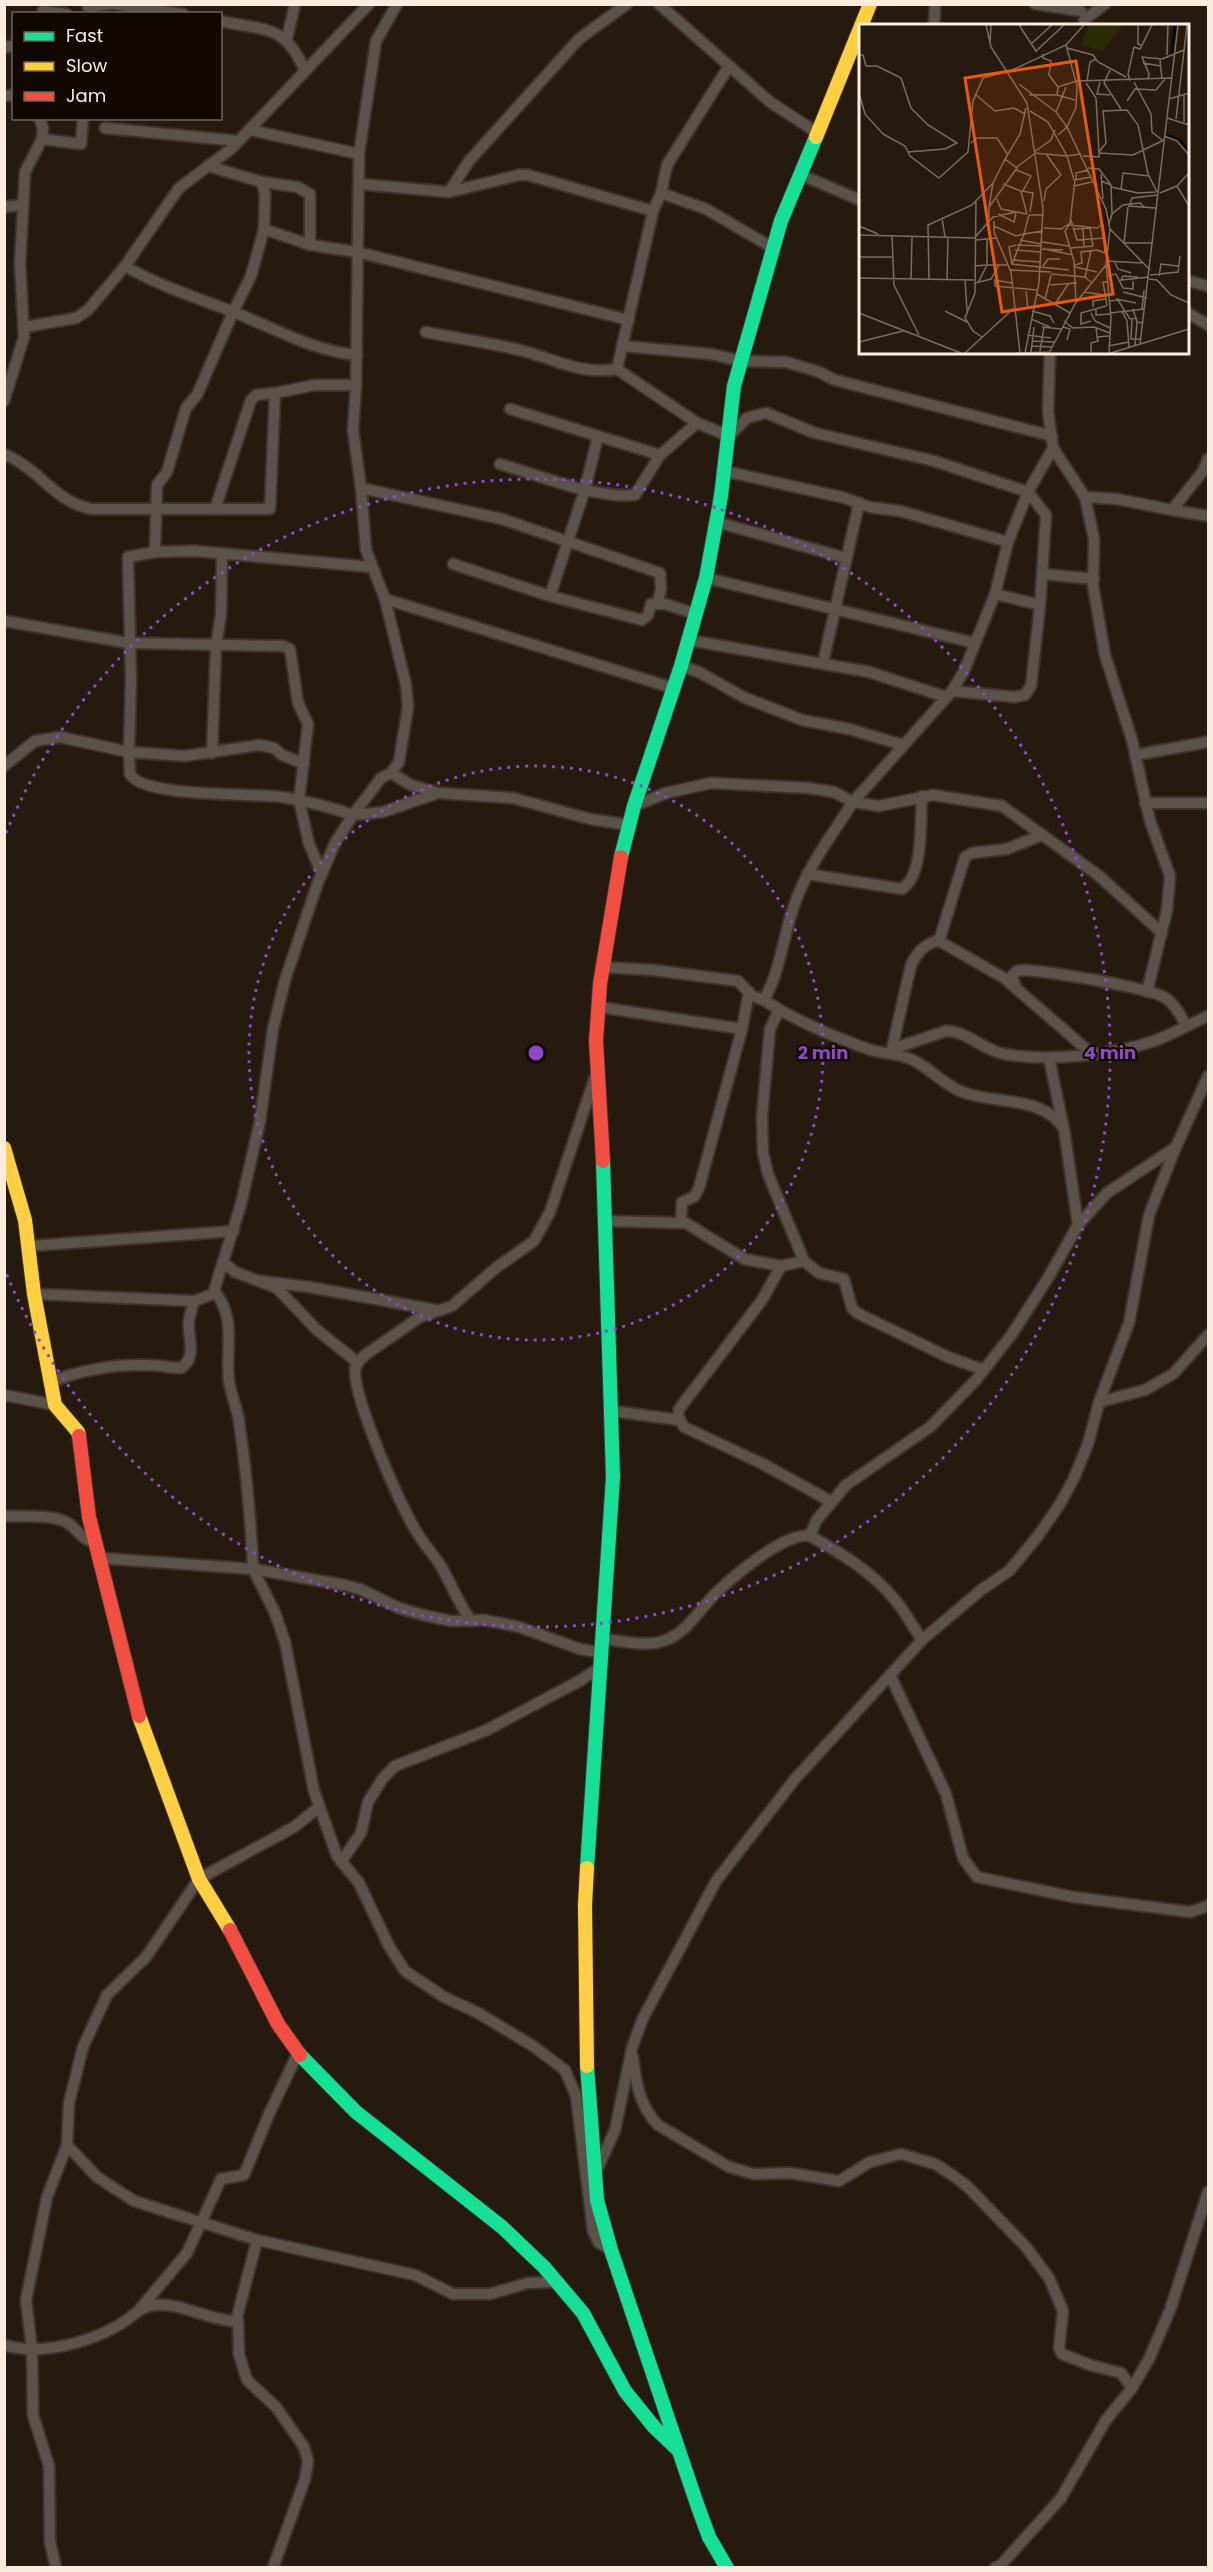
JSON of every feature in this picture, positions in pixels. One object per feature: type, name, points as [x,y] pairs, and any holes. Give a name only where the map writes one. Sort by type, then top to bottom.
[{"type":"street","points":[[88,8],[113,4],[169,12]]},
{"type":"street","points":[[287,38],[295,4]]},
{"type":"street","points":[[25,327],[82,316],[125,266],[179,188],[239,141],[369,4]]},
{"type":"street","points":[[34,1294],[194,1301],[207,1298],[215,1292],[234,1231],[260,1121],[273,1029],[285,980],[335,843],[381,778],[391,773],[399,762],[408,707],[406,685],[385,598],[366,550],[362,488],[353,430],[357,356],[359,154],[376,41],[397,4]]},
{"type":"street","points":[[450,192],[469,161],[579,39],[627,4]]},
{"type":"street","points":[[659,4],[770,102],[816,132]]},
{"type":"street","points":[[862,24],[870,4]]},
{"type":"street","points":[[934,24],[935,4]]},
{"type":"street","points":[[1035,4],[1082,15],[1105,4]]},
{"type":"street","points":[[222,21],[261,29],[287,38],[296,50],[305,71]]},
{"type":"street","points":[[727,2568],[709,2536],[611,2250],[597,2200],[586,2051],[585,1905],[614,1477],[606,1221],[598,1069],[598,1007],[602,967],[618,870],[629,825],[681,666],[706,578],[724,471],[734,386],[773,248],[816,132],[859,30]]},
{"type":"street","points":[[617,369],[653,211],[661,193],[667,165],[729,66]]},
{"type":"street","points":[[4,401],[9,374],[25,327],[20,263],[25,172],[42,139],[43,128],[40,120]]},
{"type":"street","points":[[42,139],[81,144],[83,120]]},
{"type":"street","points":[[105,128],[239,141]]},
{"type":"street","points":[[250,130],[359,154]]},
{"type":"street","points":[[208,166],[262,182],[297,187],[310,194],[310,245]]},
{"type":"street","points":[[359,184],[450,192],[519,175],[528,175],[653,211]]},
{"type":"street","points":[[801,175],[859,199]]},
{"type":"street","points":[[155,552],[157,485],[167,472],[186,408],[198,395],[233,312],[252,276],[264,229],[265,194],[262,182]]},
{"type":"street","points":[[661,193],[705,209],[773,248]]},
{"type":"street","points":[[4,207],[23,205]]},
{"type":"street","points":[[264,229],[310,245],[357,252],[629,320]]},
{"type":"street","points":[[125,266],[161,286],[233,312],[315,346],[357,356]]},
{"type":"street","points":[[1189,281],[1209,286]]},
{"type":"street","points":[[1189,314],[1209,325]]},
{"type":"street","points":[[426,332],[527,352],[564,366],[600,372],[617,369],[697,423],[729,436]]},
{"type":"street","points":[[622,346],[711,354],[741,361],[786,362],[819,372],[835,380],[1052,436]]},
{"type":"street","points":[[1050,354],[1048,411],[1053,448],[1084,497],[1094,539],[1094,579],[1105,656],[1120,698],[1145,803],[1170,876],[1162,933],[1148,992]]},
{"type":"street","points":[[215,509],[251,400],[256,395],[315,385],[356,385]]},
{"type":"street","points":[[4,467],[5,454],[30,467],[43,482],[70,504],[96,510],[155,507],[270,509],[275,393]]},
{"type":"street","points":[[510,409],[660,455]]},
{"type":"street","points":[[688,640],[869,672],[949,694],[1015,697],[1025,695],[1030,686],[1040,605],[1046,515],[1028,492],[934,461],[815,433],[766,412],[747,418],[729,436]]},
{"type":"street","points":[[500,464],[585,489],[620,496],[635,495],[660,455],[697,423]]},
{"type":"street","points":[[550,596],[585,489],[598,436]]},
{"type":"street","points":[[764,1000],[772,986],[785,931],[807,874],[853,802],[949,694],[975,642],[994,594],[1008,543],[1028,492],[1053,448]]},
{"type":"street","points":[[1172,510],[1193,485],[1209,459]]},
{"type":"street","points":[[724,471],[768,479],[859,503],[900,511],[1008,543]]},
{"type":"street","points":[[362,488],[502,519],[660,573],[661,589],[658,602]]},
{"type":"street","points":[[1084,497],[1117,499],[1209,516]]},
{"type":"street","points":[[823,663],[859,503]]},
{"type":"street","points":[[716,522],[846,558]]},
{"type":"street","points":[[371,567],[195,551],[155,552],[128,557],[130,774],[140,784],[214,796],[279,796],[353,815],[383,812],[438,793]]},
{"type":"street","points":[[212,753],[216,646],[221,614],[222,554]]},
{"type":"street","points":[[453,564],[550,596],[642,620],[648,615],[651,604],[658,602],[696,614]]},
{"type":"street","points":[[1042,574],[1094,579]]},
{"type":"street","points":[[706,578],[975,642]]},
{"type":"street","points":[[994,594],[1040,605]]},
{"type":"street","points":[[385,598],[673,688]]},
{"type":"street","points":[[4,621],[129,644],[283,646],[290,649],[298,703],[308,724],[299,800],[309,844],[322,874]]},
{"type":"street","points":[[681,666],[699,672],[743,697],[802,720],[849,729],[903,745]]},
{"type":"street","points":[[4,766],[35,741],[60,737],[129,752],[185,756],[269,746],[304,764]]},
{"type":"street","points":[[1135,755],[1209,742]]},
{"type":"street","points":[[391,773],[411,785],[438,793],[513,798],[590,819],[629,825]]},
{"type":"street","points":[[634,806],[666,793],[711,783],[808,788],[834,792],[853,802],[879,806],[933,795],[1002,806],[1098,875],[1162,933]]},
{"type":"street","points":[[807,874],[902,889],[911,884],[916,872],[922,796]]},
{"type":"street","points":[[1145,803],[1209,803]]},
{"type":"street","points":[[939,941],[965,857],[972,853],[1008,849],[1042,836]]},
{"type":"street","points":[[892,1052],[911,965],[914,958],[930,942],[939,941],[1004,978],[1092,1054]]},
{"type":"street","points":[[602,967],[653,970],[738,981],[757,999],[764,1000],[827,1034],[892,1052],[915,1061],[944,1084],[966,1093],[1021,1103],[1048,1112],[1064,1129]]},
{"type":"street","points":[[1016,988],[1012,976],[1017,971],[1025,970],[1075,977],[1148,992],[1166,998],[1180,1014],[1186,1026]]},
{"type":"street","points":[[683,1223],[680,1216],[682,1202],[694,1197],[699,1188],[742,1029],[749,992]]},
{"type":"street","points":[[598,1007],[742,1029]]},
{"type":"street","points":[[779,1010],[770,1029],[762,1116],[762,1153],[768,1174],[804,1261],[819,1273],[844,1279],[852,1308],[857,1313],[948,1357],[984,1370]]},
{"type":"street","points":[[892,1052],[945,1031],[952,1031],[987,1049],[1004,1054],[1049,1058],[1092,1054],[1155,1041],[1186,1026],[1206,1020]]},
{"type":"street","points":[[1049,1058],[1064,1129],[1078,1225]]},
{"type":"street","points":[[471,1621],[454,1596],[436,1557],[417,1533],[404,1507],[362,1400],[356,1370],[357,1362],[420,1317],[442,1311],[534,1241],[550,1212],[598,1069]]},
{"type":"street","points":[[596,2172],[615,2130],[632,2048],[643,2018],[716,1881],[795,1779],[922,1640],[981,1590],[1009,1571],[1038,1536],[1060,1504],[1088,1444],[1099,1402],[1129,1323],[1149,1215],[1176,1147],[1209,1076]]},
{"type":"street","points":[[810,1536],[816,1521],[830,1501],[846,1485],[930,1427],[984,1370],[1012,1334],[1078,1225],[1107,1193],[1176,1147]]},
{"type":"street","points":[[4,1148],[17,1200],[25,1220],[30,1246],[34,1294],[55,1405],[78,1432],[89,1517],[141,1725],[198,1879],[242,1947],[278,2024],[298,2053],[356,2112],[502,2227],[558,2282],[583,2313],[625,2391],[654,2427],[679,2450]]},
{"type":"street","points":[[606,1221],[683,1223],[744,1259],[781,1266],[804,1261]]},
{"type":"street","points":[[30,1246],[234,1231]]},
{"type":"street","points":[[224,1262],[235,1272],[277,1288],[317,1330],[357,1362]]},
{"type":"street","points":[[781,1266],[762,1300],[679,1409],[679,1420],[684,1427],[763,1464],[830,1501]]},
{"type":"street","points":[[260,1281],[309,1287],[442,1311]]},
{"type":"street","points":[[215,1292],[225,1308],[229,1323],[229,1377],[243,1453],[251,1522],[252,1569],[275,1612],[285,1642],[318,1808],[330,1841],[341,1862],[359,1882],[389,1946],[405,1971],[444,1997],[478,2013],[533,2046],[565,2070],[576,2096],[593,2231],[599,2244],[611,2250]]},
{"type":"street","points":[[50,1382],[76,1372],[99,1368],[146,1365],[181,1368],[189,1361],[191,1353],[189,1323],[194,1301]]},
{"type":"street","points":[[1099,1402],[1145,1390],[1173,1374],[1209,1335]]},
{"type":"street","points":[[4,1395],[55,1405]]},
{"type":"street","points":[[612,1411],[679,1420]]},
{"type":"street","points":[[4,1516],[61,1520],[73,1527],[82,1538],[96,1543]]},
{"type":"street","points":[[604,1639],[637,1642],[666,1641],[677,1634],[717,1592],[774,1547],[797,1537],[810,1536],[841,1553],[881,1585],[896,1600],[922,1640]]},
{"type":"street","points":[[99,1558],[252,1569],[344,1585],[360,1589],[399,1608],[451,1621],[485,1620],[519,1627],[603,1659]]},
{"type":"street","points":[[341,1862],[361,1833],[368,1802],[383,1778],[395,1766],[487,1730],[572,1685],[603,1659]]},
{"type":"street","points":[[890,1675],[946,1794],[963,1858],[977,1877],[1073,1897],[1190,1912],[1209,1906]]},
{"type":"street","points":[[56,2568],[50,2542],[49,2466],[33,2415],[32,2350],[26,2300],[32,2266],[42,2232],[46,2197],[67,2145],[71,2095],[93,2020],[107,1995],[146,1957],[198,1879],[294,1827],[318,1808]]},
{"type":"street","points":[[632,2048],[637,2085],[649,2115],[658,2125],[729,2167],[754,2174],[790,2173],[839,2181],[870,2162],[901,2154],[935,2164],[951,2174],[968,2187],[1026,2247],[1049,2278],[1063,2311],[1059,2348],[1062,2354],[1089,2366],[1121,2373],[1132,2388]]},
{"type":"street","points":[[138,2311],[187,2253],[203,2223],[221,2179],[244,2175],[269,2114],[298,2053]]},
{"type":"street","points":[[67,2145],[97,2177],[134,2201],[257,2240],[415,2275],[453,2294],[490,2294],[528,2283],[558,2282]]},
{"type":"street","points":[[995,2568],[1001,2565],[1061,2498],[1106,2420],[1132,2388],[1149,2359],[1170,2310],[1209,2192]]},
{"type":"street","points":[[257,2240],[238,2320],[238,2354],[248,2380],[276,2407],[304,2447],[308,2461],[305,2479],[273,2568]]},
{"type":"street","points":[[4,2345],[32,2350],[107,2332],[138,2311],[152,2305],[168,2305],[232,2321],[238,2320]]},
{"type":"traffic: fast","points":[[621,857],[634,806],[681,666],[706,578],[721,496],[734,386],[781,221],[816,137]]},
{"type":"traffic: fast","points":[[587,1868],[613,1477],[603,1161]]},
{"type":"traffic: fast","points":[[300,2055],[356,2112],[502,2227],[544,2267],[583,2313],[625,2391],[654,2427],[677,2449]]},
{"type":"traffic: fast","points":[[587,2066],[597,2200],[611,2250],[698,2507],[709,2537],[727,2568]]},
{"type":"traffic: slow","points":[[862,24],[870,4]]},
{"type":"traffic: slow","points":[[816,137],[859,31]]},
{"type":"traffic: slow","points":[[4,1148],[25,1220],[34,1294],[55,1405],[79,1436]]},
{"type":"traffic: slow","points":[[139,1716],[199,1879],[230,1930]]},
{"type":"traffic: slow","points":[[587,1868],[585,1905],[587,2066]]},
{"type":"traffic: jam","points":[[603,1161],[596,1041],[600,984],[621,857]]},
{"type":"traffic: jam","points":[[79,1436],[89,1517],[139,1716]]},
{"type":"traffic: jam","points":[[230,1930],[278,2024],[300,2055]]}]
